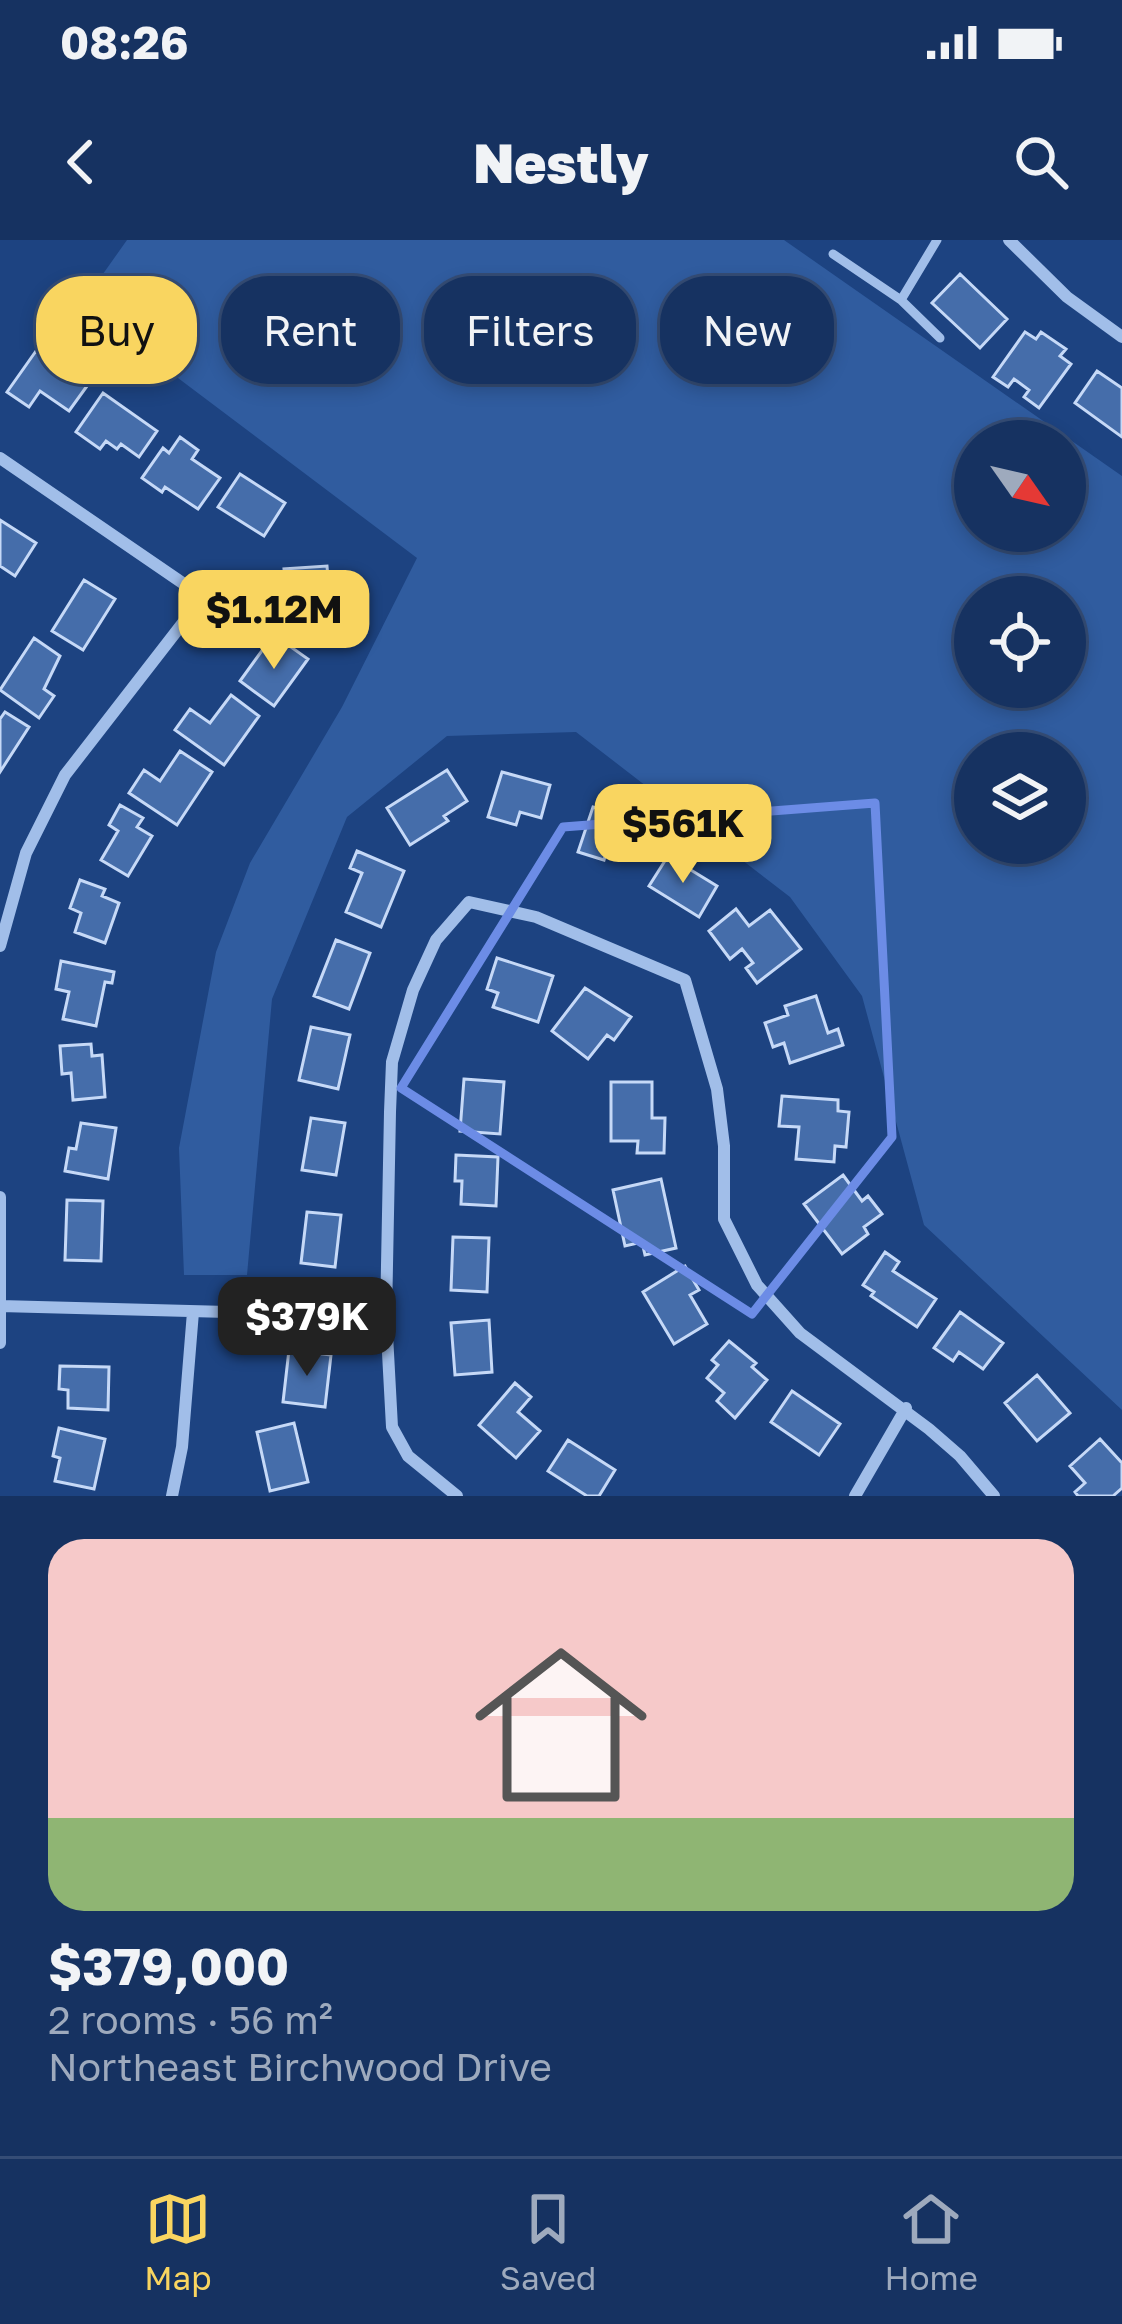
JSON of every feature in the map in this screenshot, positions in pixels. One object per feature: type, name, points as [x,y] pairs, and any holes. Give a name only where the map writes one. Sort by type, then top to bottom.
[{"type":"street","points":[[1009,240],[1067,297],[1122,337]]},
{"type":"street","points":[[0,458],[203,597],[65,775],[26,853],[0,946]]},
{"type":"street","points":[[457,1496],[408,1456],[392,1427],[386,1316],[392,1062],[413,990],[436,940],[469,902],[536,917],[685,980],[717,1089],[724,1145],[724,1219],[757,1285],[800,1333],[906,1408],[960,1456],[994,1496]]},
{"type":"street","points":[[0,1196],[0,1342]]},
{"type":"street","points":[[1,1306],[386,1316]]},
{"type":"street","points":[[172,1496],[182,1447],[193,1312]]},
{"type":"street","points":[[855,1496],[906,1408]]},
{"type":"lane","points":[[901,300],[937,240]]},
{"type":"lane","points":[[833,254],[901,300],[940,338]]},
{"type":"highlighted area","points":[[875,803],[892,1137],[752,1314],[401,1088],[563,827]]},
{"type":"shaded area","points":[[127,240],[784,240],[1042,420],[954,420],[954,552],[1086,552],[1086,451],[1122,476],[1122,1410],[924,1225],[862,996],[790,897],[576,732],[447,736],[347,817],[272,999],[247,1275],[184,1275],[179,1148],[216,952],[250,863],[342,707],[417,558],[186,384],[197,384],[197,276],[102,276]]},
{"type":"building","points":[[960,274],[1007,319],[980,348],[932,303]]},
{"type":"building","points":[[1025,332],[1036,339],[1041,332],[1066,349],[1060,356],[1071,364],[1039,408],[1024,397],[1029,390],[1014,379],[1008,387],[993,377]]},
{"type":"building","points":[[36,351],[36,384],[87,386],[69,411],[40,391],[29,407],[7,392]]},
{"type":"building","points":[[1097,371],[1122,388],[1122,437],[1075,403]]},
{"type":"building","points":[[103,393],[157,431],[139,457],[121,444],[117,449],[106,441],[100,449],[76,432]]},
{"type":"building","points":[[180,437],[198,450],[192,459],[220,478],[198,509],[142,478],[163,448],[169,453]]},
{"type":"building","points":[[240,474],[285,503],[264,536],[218,507]]},
{"type":"building","points":[[0,520],[36,543],[15,576],[0,566]]},
{"type":"building","points":[[327,566],[331,614],[288,618],[284,569]]},
{"type":"building","points":[[84,580],[115,599],[83,650],[52,631]]},
{"type":"building","points":[[34,638],[60,656],[44,689],[54,696],[39,718],[0,690]]},
{"type":"building","points":[[281,640],[308,659],[274,706],[240,681],[266,645],[273,650]]},
{"type":"building","points":[[231,695],[259,716],[224,765],[175,730],[190,709],[210,723]]},
{"type":"building","points":[[5,712],[29,727],[0,772],[0,719]]},
{"type":"building","points":[[180,751],[212,772],[177,825],[129,793],[144,770],[160,781]]},
{"type":"building","points":[[447,770],[467,801],[444,816],[448,821],[410,845],[387,808]]},
{"type":"building","points":[[502,772],[550,785],[541,818],[520,812],[516,825],[488,817]]},
{"type":"building","points":[[120,805],[143,818],[137,827],[152,836],[128,876],[101,860],[118,831],[109,825]]},
{"type":"building","points":[[593,807],[635,820],[624,851],[608,846],[604,860],[578,852]]},
{"type":"building","points":[[357,851],[404,871],[381,927],[346,912],[362,873],[350,868]]},
{"type":"building","points":[[668,856],[717,886],[699,917],[649,886]]},
{"type":"building","points":[[80,880],[105,889],[102,896],[119,903],[105,943],[75,932],[81,913],[70,908]]},
{"type":"building","points":[[736,909],[749,926],[770,910],[801,949],[757,983],[746,968],[753,963],[742,949],[730,959],[709,931]]},
{"type":"building","points":[[336,940],[370,953],[349,1009],[314,996]]},
{"type":"building","points":[[497,958],[553,976],[538,1022],[493,1007],[498,993],[487,989]]},
{"type":"building","points":[[61,961],[114,972],[112,983],[105,982],[96,1026],[63,1019],[69,992],[56,989]]},
{"type":"building","points":[[585,988],[631,1017],[614,1040],[607,1035],[588,1059],[552,1031]]},
{"type":"building","points":[[816,996],[828,1033],[838,1029],[843,1045],[790,1063],[784,1043],[773,1047],[765,1023],[788,1015],[785,1006]]},
{"type":"building","points":[[311,1027],[350,1035],[338,1089],[299,1080]]},
{"type":"building","points":[[91,1044],[92,1056],[102,1055],[105,1097],[73,1100],[71,1073],[62,1074],[60,1046]]},
{"type":"building","points":[[464,1079],[504,1082],[500,1134],[460,1131]]},
{"type":"building","points":[[611,1082],[652,1082],[652,1118],[665,1118],[664,1153],[637,1153],[638,1141],[611,1141]]},
{"type":"building","points":[[782,1096],[838,1100],[838,1111],[849,1112],[846,1147],[835,1146],[834,1162],[796,1159],[799,1127],[779,1126]]},
{"type":"building","points":[[311,1118],[345,1123],[336,1175],[302,1170]]},
{"type":"building","points":[[81,1123],[116,1128],[108,1179],[65,1171]]},
{"type":"building","points":[[456,1155],[498,1157],[496,1206],[461,1204],[462,1181],[455,1181]]},
{"type":"building","points":[[843,1175],[862,1201],[868,1196],[882,1214],[864,1227],[868,1234],[842,1254],[804,1204]]},
{"type":"building","points":[[661,1179],[676,1248],[645,1255],[642,1242],[625,1246],[613,1190]]},
{"type":"building","points":[[67,1200],[103,1201],[101,1261],[65,1260]]},
{"type":"building","points":[[307,1212],[341,1215],[335,1267],[301,1263]]},
{"type":"building","points":[[453,1237],[489,1238],[487,1292],[451,1290]]},
{"type":"building","points":[[885,1252],[899,1262],[893,1271],[936,1299],[917,1327],[871,1296],[874,1292],[863,1285]]},
{"type":"building","points":[[685,1266],[699,1290],[690,1295],[707,1324],[674,1344],[643,1292]]},
{"type":"building","points":[[960,1312],[1003,1343],[983,1369],[959,1352],[953,1361],[934,1348]]},
{"type":"building","points":[[489,1320],[492,1372],[455,1375],[451,1323]]},
{"type":"building","points":[[729,1341],[756,1363],[752,1367],[767,1380],[735,1418],[717,1401],[724,1393],[707,1378],[718,1365],[712,1360]]},
{"type":"building","points":[[289,1350],[331,1355],[325,1407],[283,1402]]},
{"type":"building","points":[[60,1366],[109,1367],[108,1410],[68,1408],[68,1390],[59,1389]]},
{"type":"building","points":[[1037,1375],[1070,1413],[1037,1441],[1005,1403]]},
{"type":"building","points":[[515,1383],[531,1397],[518,1412],[540,1431],[516,1458],[479,1425]]},
{"type":"building","points":[[792,1391],[840,1424],[819,1455],[771,1422]]},
{"type":"building","points":[[294,1423],[308,1482],[270,1491],[257,1432]]},
{"type":"building","points":[[59,1428],[105,1439],[94,1489],[55,1481],[60,1458],[53,1456]]},
{"type":"building","points":[[1100,1439],[1122,1463],[1122,1488],[1113,1496],[1078,1496],[1075,1492],[1085,1483],[1070,1466]]},
{"type":"building","points":[[568,1440],[615,1470],[599,1496],[587,1496],[548,1471]]}]
